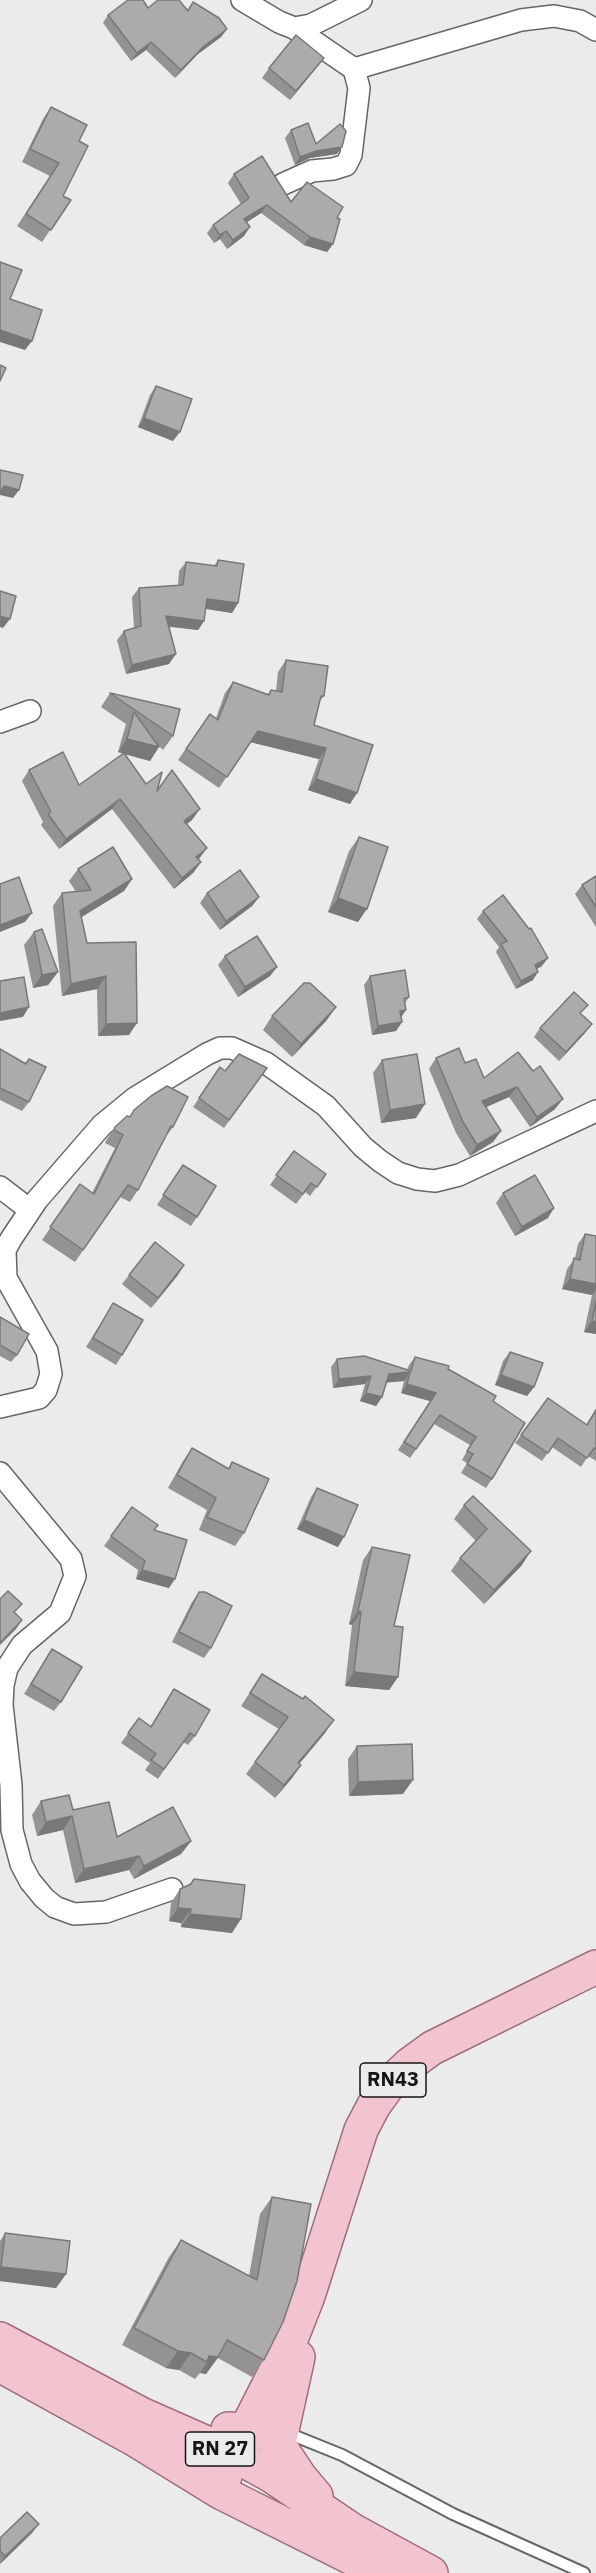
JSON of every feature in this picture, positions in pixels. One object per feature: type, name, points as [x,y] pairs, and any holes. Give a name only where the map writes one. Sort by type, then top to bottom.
[{"type":"main road","name":"RN43","points":[[220,2492],[240,2442],[288,2347],[308,2296],[361,2130],[374,2105],[390,2083],[432,2048],[596,1967]]},
{"type":"main road","name":"RN43","points":[[252,2510],[266,2494],[272,2475],[308,2296]]},
{"type":"main road","name":"RN 27","points":[[0,2339],[141,2414],[240,2442],[272,2475],[352,2529],[431,2573]]},
{"type":"main road","name":"RN 27","points":[[0,2365],[135,2439],[252,2510],[382,2573]]},
{"type":"main road","points":[[240,2442],[268,2434],[281,2436],[309,2488],[352,2529]]},
{"type":"street","points":[[242,0],[260,13],[294,28],[354,69],[359,88],[351,155],[346,165],[312,171],[283,184]]},
{"type":"street","points":[[294,28],[311,25],[361,0]]},
{"type":"street","points":[[354,69],[521,20],[554,16],[580,21],[596,30]]},
{"type":"street","points":[[0,722],[30,711]]},
{"type":"street","points":[[0,1407],[39,1398],[46,1390],[51,1374],[47,1351],[14,1296],[4,1264],[5,1250],[30,1210],[114,1114],[172,1074],[220,1048],[232,1048],[249,1054],[286,1075],[326,1106],[363,1147],[399,1173],[417,1179],[435,1181],[459,1175],[596,1111]]},
{"type":"street","points":[[0,1187],[30,1210]]},
{"type":"street","points":[[0,1473],[71,1559],[75,1576],[60,1612],[22,1645],[8,1668],[3,1685],[2,1713],[11,1785],[12,1830],[21,1864],[30,1881],[45,1898],[55,1907],[74,1914],[106,1912],[172,1889]]},
{"type":"lane","points":[[281,2436],[342,2455],[453,2514],[584,2573]]},
{"type":"building","points":[[128,0],[143,0],[148,8],[158,0],[179,0],[188,11],[193,2],[219,18],[227,29],[204,46],[181,70],[151,42],[137,53],[108,15]]},
{"type":"building","points":[[296,35],[324,58],[296,91],[269,68]]},
{"type":"building","points":[[51,107],[87,125],[79,141],[88,146],[63,196],[71,200],[51,230],[26,214],[59,163],[30,149]]},
{"type":"building","points":[[308,123],[316,144],[340,124],[346,131],[342,147],[316,151],[300,157],[291,130]]},
{"type":"building","points":[[262,156],[291,202],[307,182],[343,207],[337,218],[340,219],[333,244],[310,237],[267,205],[244,219],[250,227],[233,240],[226,231],[220,235],[213,225],[249,198],[234,174]]},
{"type":"building","points":[[0,262],[22,270],[10,299],[42,310],[32,341],[0,330]]},
{"type":"building","points":[[0,365],[6,368],[0,381]]},
{"type":"building","points":[[156,386],[192,399],[180,432],[144,418]]},
{"type":"building","points":[[0,470],[23,475],[19,490],[4,486],[0,492]]},
{"type":"building","points":[[218,560],[244,564],[238,603],[207,599],[204,621],[166,616],[176,654],[132,665],[124,631],[141,626],[139,588],[183,585],[186,562],[217,566]]},
{"type":"building","points":[[0,591],[16,596],[10,619],[0,616]]},
{"type":"building","points":[[286,660],[328,666],[324,696],[321,696],[314,725],[373,745],[357,793],[316,779],[326,748],[258,731],[227,777],[186,749],[210,714],[218,720],[233,682],[269,695],[271,690],[282,692]]},
{"type":"building","points":[[110,693],[180,709],[173,736]]},
{"type":"building","points":[[134,712],[159,747],[127,739]]},
{"type":"building","points":[[63,752],[79,785],[124,753],[146,784],[162,772],[157,791],[172,770],[200,809],[184,821],[207,848],[196,857],[201,862],[182,878],[120,799],[66,839],[48,814],[51,812],[29,770]]},
{"type":"building","points":[[359,837],[388,847],[367,909],[338,898]]},
{"type":"building","points":[[113,847],[132,879],[80,911],[87,943],[136,942],[137,1023],[106,1024],[106,976],[71,984],[62,893],[91,890],[78,869]]},
{"type":"building","points":[[240,870],[259,897],[226,921],[207,893]]},
{"type":"building","points":[[596,876],[596,907],[582,885]]},
{"type":"building","points":[[19,877],[32,913],[0,925],[0,884]]},
{"type":"building","points":[[503,895],[529,929],[531,928],[548,958],[535,965],[538,972],[521,981],[501,944],[507,941],[483,911]]},
{"type":"building","points":[[42,929],[58,972],[42,975],[34,932]]},
{"type":"building","points":[[257,936],[277,967],[245,987],[225,956]]},
{"type":"building","points":[[405,970],[409,997],[404,999],[406,1010],[400,1011],[402,1022],[378,1026],[370,976]]},
{"type":"building","points":[[24,977],[29,1007],[0,1013],[0,981]]},
{"type":"building","points":[[304,983],[310,983],[336,1007],[301,1044],[272,1016]]},
{"type":"building","points":[[574,992],[588,1005],[580,1013],[592,1024],[566,1052],[540,1028]]},
{"type":"building","points":[[459,1048],[465,1063],[476,1059],[484,1078],[518,1052],[533,1071],[540,1066],[563,1099],[537,1117],[517,1087],[482,1101],[501,1131],[477,1145],[463,1122],[436,1058]]},
{"type":"building","points":[[0,1049],[26,1064],[29,1059],[46,1067],[29,1102],[0,1088]]},
{"type":"building","points":[[239,1054],[267,1068],[229,1120],[199,1098],[220,1067],[225,1071]]},
{"type":"building","points":[[417,1054],[425,1104],[390,1110],[382,1060]]},
{"type":"building","points":[[167,1086],[188,1097],[173,1127],[171,1126],[138,1190],[128,1185],[83,1250],[50,1227],[80,1184],[94,1194],[123,1135],[114,1130],[115,1127],[127,1116],[130,1117],[134,1110],[151,1096]]},
{"type":"building","points":[[294,1151],[326,1174],[317,1187],[311,1183],[303,1194],[276,1175]]},
{"type":"building","points":[[183,1165],[216,1186],[197,1217],[163,1195]]},
{"type":"building","points":[[535,1175],[554,1208],[522,1227],[503,1193]]},
{"type":"building","points":[[585,1234],[596,1236],[596,1284],[570,1279],[574,1258],[580,1260]]},
{"type":"building","points":[[155,1242],[184,1265],[158,1298],[129,1275]]},
{"type":"building","points":[[596,1301],[596,1322],[592,1321]]},
{"type":"building","points":[[113,1303],[143,1320],[122,1355],[93,1338]]},
{"type":"building","points":[[0,1317],[29,1334],[17,1355],[0,1345]]},
{"type":"building","points":[[510,1352],[543,1363],[534,1387],[501,1375]]},
{"type":"building","points":[[364,1356],[411,1371],[415,1357],[449,1366],[448,1369],[496,1396],[493,1401],[525,1423],[492,1479],[467,1464],[473,1454],[467,1451],[476,1437],[440,1415],[416,1449],[404,1442],[436,1393],[407,1384],[410,1372],[389,1374],[382,1397],[366,1393],[371,1376],[339,1379],[337,1359]]},
{"type":"building","points":[[548,1398],[587,1425],[596,1410],[596,1449],[594,1448],[587,1458],[558,1438],[548,1453],[521,1435]]},
{"type":"building","points":[[192,1448],[229,1469],[232,1462],[269,1479],[244,1533],[207,1517],[216,1498],[177,1475]]},
{"type":"building","points":[[317,1488],[358,1505],[344,1537],[304,1520]]},
{"type":"building","points":[[473,1496],[531,1551],[494,1590],[460,1558],[487,1529],[464,1505]]},
{"type":"building","points":[[132,1507],[158,1525],[154,1530],[187,1540],[175,1579],[142,1570],[145,1561],[111,1536]]},
{"type":"building","points":[[372,1547],[410,1555],[394,1626],[403,1627],[398,1677],[354,1672],[361,1612],[358,1611]]},
{"type":"building","points":[[8,1591],[22,1604],[14,1612],[22,1620],[0,1643],[0,1599]]},
{"type":"building","points":[[199,1592],[205,1592],[232,1606],[211,1648],[179,1632]]},
{"type":"building","points":[[52,1649],[82,1667],[61,1702],[31,1684]]},
{"type":"building","points":[[262,1674],[303,1699],[305,1696],[334,1720],[298,1763],[301,1765],[284,1785],[255,1762],[288,1717],[250,1693]]},
{"type":"building","points":[[174,1689],[210,1710],[195,1736],[190,1733],[164,1769],[151,1760],[156,1754],[128,1733],[139,1718],[151,1727]]},
{"type":"building","points":[[412,1744],[413,1780],[358,1782],[357,1746]]},
{"type":"building","points":[[69,1795],[73,1810],[109,1802],[117,1837],[173,1807],[191,1841],[144,1866],[139,1856],[84,1869],[72,1816],[46,1822],[41,1801]]},
{"type":"building","points":[[194,1879],[245,1885],[241,1919],[190,1914],[191,1909],[178,1908],[180,1889],[191,1884]]},
{"type":"building","points":[[272,2197],[311,2204],[297,2281],[283,2322],[264,2360],[227,2340],[218,2357],[209,2356],[207,2362],[191,2353],[178,2351],[134,2328],[181,2240],[257,2280]]},
{"type":"building","points":[[5,2233],[70,2241],[66,2274],[1,2267]]},
{"type":"building","points":[[27,2512],[39,2524],[5,2556],[0,2551],[0,2538]]}]
